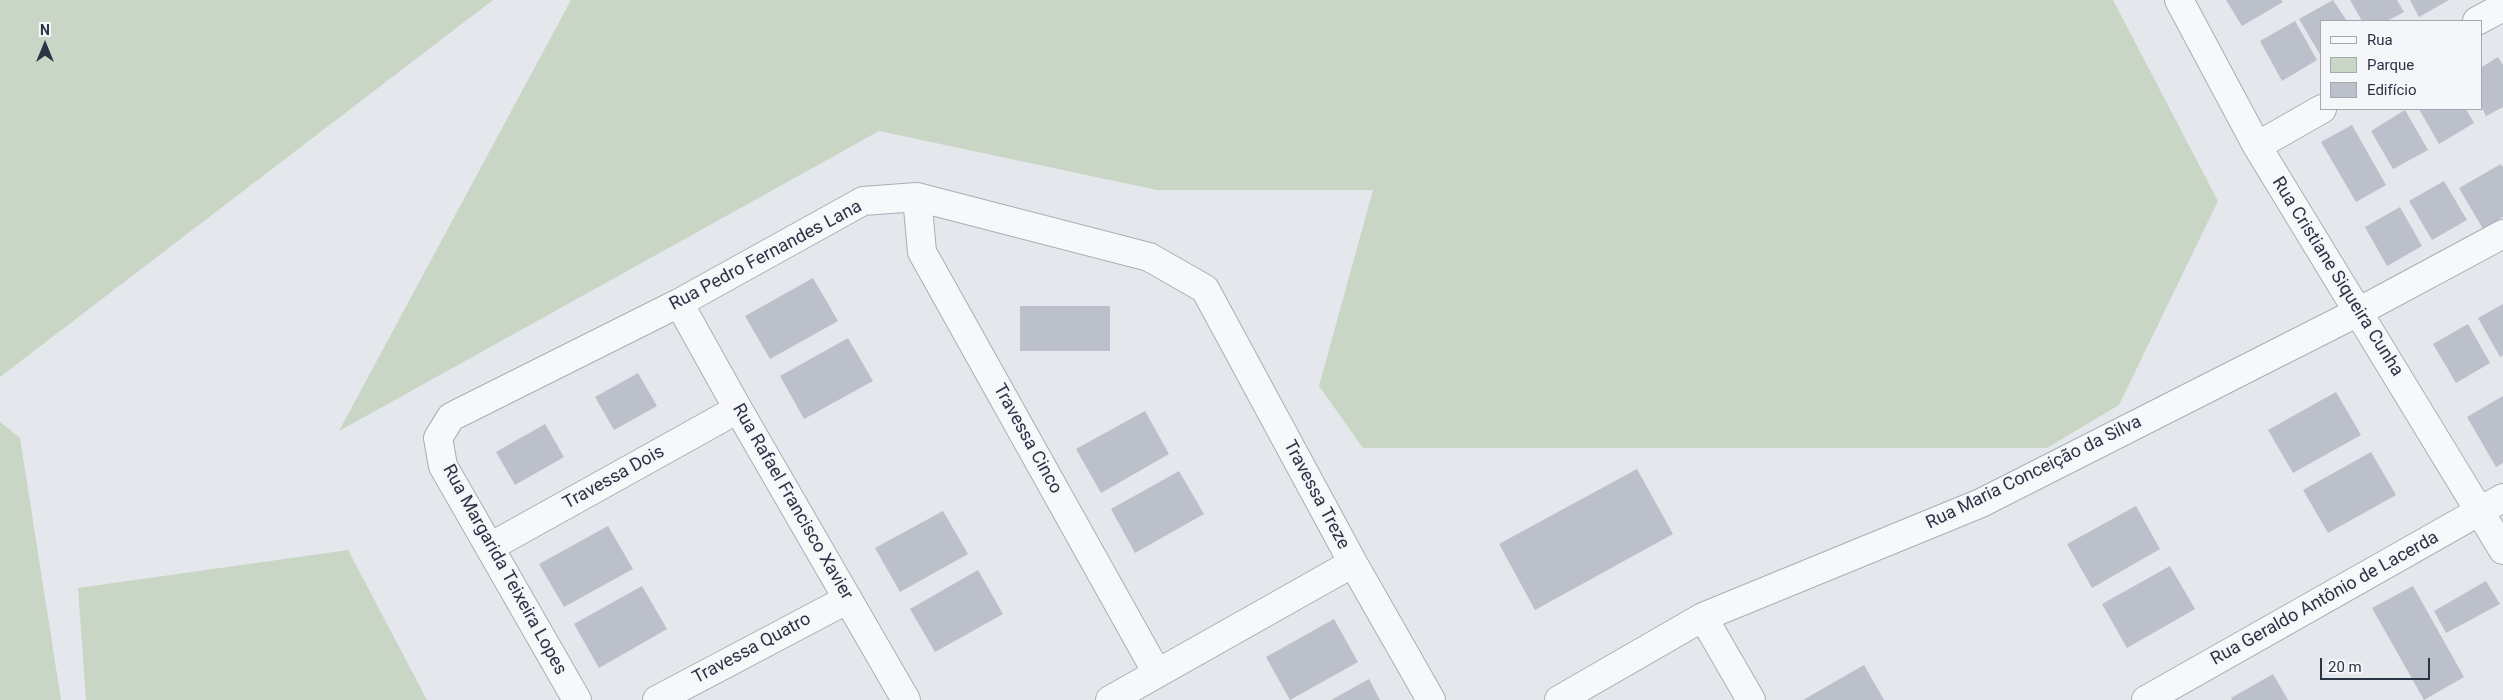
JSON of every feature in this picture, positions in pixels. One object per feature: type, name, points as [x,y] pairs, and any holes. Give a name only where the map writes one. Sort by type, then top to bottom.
[{"type":"street","name":"Rua Cristiane Siqueira Cunha","points":[[2179,0],[2257,146],[2358,312],[2492,505],[2503,550]]},
{"type":"street","points":[[2479,20],[2503,7]]},
{"type":"street","points":[[2257,146],[2320,110]]},
{"type":"street","name":"Rua Pedro Fernandes Lana","points":[[438,438],[452,417],[679,303],[863,201],[917,197],[1149,257],[1205,289]]},
{"type":"street","name":"Travessa Cinco","points":[[917,197],[922,252],[1157,673]]},
{"type":"street","name":"Rua Maria Conceição da Silva","points":[[1560,700],[1704,617],[1981,503],[2358,312],[2503,234]]},
{"type":"street","name":"Travessa Treze","points":[[1205,289],[1353,563],[1431,700]]},
{"type":"street","name":"Rua Rafael Francisco Xavier","points":[[679,303],[906,700]]},
{"type":"street","name":"Travessa Dois","points":[[490,547],[738,409]]},
{"type":"street","name":"Rua Margarida Teixeira Lopes","points":[[438,438],[443,466],[577,700]]},
{"type":"street","name":"Rua Geraldo Antônio de Lacerda","points":[[2146,700],[2492,505]]},
{"type":"street","points":[[1110,700],[1353,563]]},
{"type":"street","name":"Travessa Quatro","points":[[657,700],[848,599]]},
{"type":"street","points":[[1704,617],[1751,700]]},
{"type":"green space","points":[[0,0],[493,0],[0,377]]},
{"type":"green space","points":[[571,0],[2113,0],[2218,201],[2119,405],[2047,448],[1363,448],[1319,386],[1373,190],[1157,190],[879,131],[339,431]]},
{"type":"green space","points":[[0,422],[20,438],[61,700],[0,700]]},
{"type":"green space","points":[[348,550],[427,700],[86,700],[78,588]]},
{"type":"building","points":[[2226,0],[2281,0],[2283,2],[2242,26]]},
{"type":"building","points":[[2333,0],[2346,20],[2320,20],[2320,55],[2299,19]]},
{"type":"building","points":[[2350,0],[2397,0],[2404,12],[2389,20],[2361,20]]},
{"type":"building","points":[[2410,0],[2449,0],[2419,17]]},
{"type":"building","points":[[2295,21],[2317,60],[2282,81],[2260,41]]},
{"type":"building","points":[[2498,57],[2503,65],[2503,107],[2486,116],[2483,110],[2483,66]]},
{"type":"building","points":[[2405,110],[2428,150],[2393,169],[2371,131]]},
{"type":"building","points":[[2420,110],[2467,110],[2474,123],[2439,144]]},
{"type":"building","points":[[2352,125],[2386,185],[2356,202],[2321,142]]},
{"type":"building","points":[[2501,164],[2503,167],[2503,217],[2483,229],[2459,188]]},
{"type":"building","points":[[2444,181],[2467,220],[2432,240],[2409,201]]},
{"type":"building","points":[[2400,207],[2422,246],[2387,266],[2365,227]]},
{"type":"building","points":[[813,278],[838,321],[770,359],[745,316]]},
{"type":"building","points":[[2503,304],[2503,355],[2500,357],[2478,318]]},
{"type":"building","points":[[1020,306],[1110,306],[1110,351],[1020,351]]},
{"type":"building","points":[[2468,324],[2490,363],[2456,383],[2433,344]]},
{"type":"building","points":[[848,338],[873,381],[804,419],[780,376]]},
{"type":"building","points":[[638,373],[657,406],[614,430],[595,397]]},
{"type":"building","points":[[2336,392],[2361,435],[2293,473],[2268,430]]},
{"type":"building","points":[[2503,396],[2503,463],[2496,467],[2467,417]]},
{"type":"building","points":[[1145,411],[1169,454],[1101,493],[1076,449]]},
{"type":"building","points":[[545,424],[564,457],[515,485],[496,452]]},
{"type":"building","points":[[2371,452],[2396,495],[2328,533],[2303,490]]},
{"type":"building","points":[[1637,469],[1673,534],[1535,610],[1499,544]]},
{"type":"building","points":[[1179,471],[1204,514],[1135,553],[1111,509]]},
{"type":"building","points":[[2136,506],[2160,549],[2092,588],[2067,544]]},
{"type":"building","points":[[943,511],[968,554],[900,592],[875,548]]},
{"type":"building","points":[[608,526],[633,569],[564,607],[539,564]]},
{"type":"building","points":[[2170,566],[2195,609],[2127,648],[2102,604]]},
{"type":"building","points":[[978,570],[1003,614],[935,652],[910,609]]},
{"type":"building","points":[[2486,581],[2500,604],[2446,633],[2434,611]]},
{"type":"building","points":[[642,586],[667,629],[599,668],[574,624]]},
{"type":"building","points":[[2413,586],[2464,677],[2424,700],[2372,608]]},
{"type":"building","points":[[1334,619],[1358,662],[1290,700],[1266,657]]},
{"type":"building","points":[[1864,665],[1884,700],[1803,700]]},
{"type":"building","points":[[2273,674],[2288,700],[2232,700],[2231,698]]},
{"type":"building","points":[[1369,679],[1380,700],[1331,700]]}]
